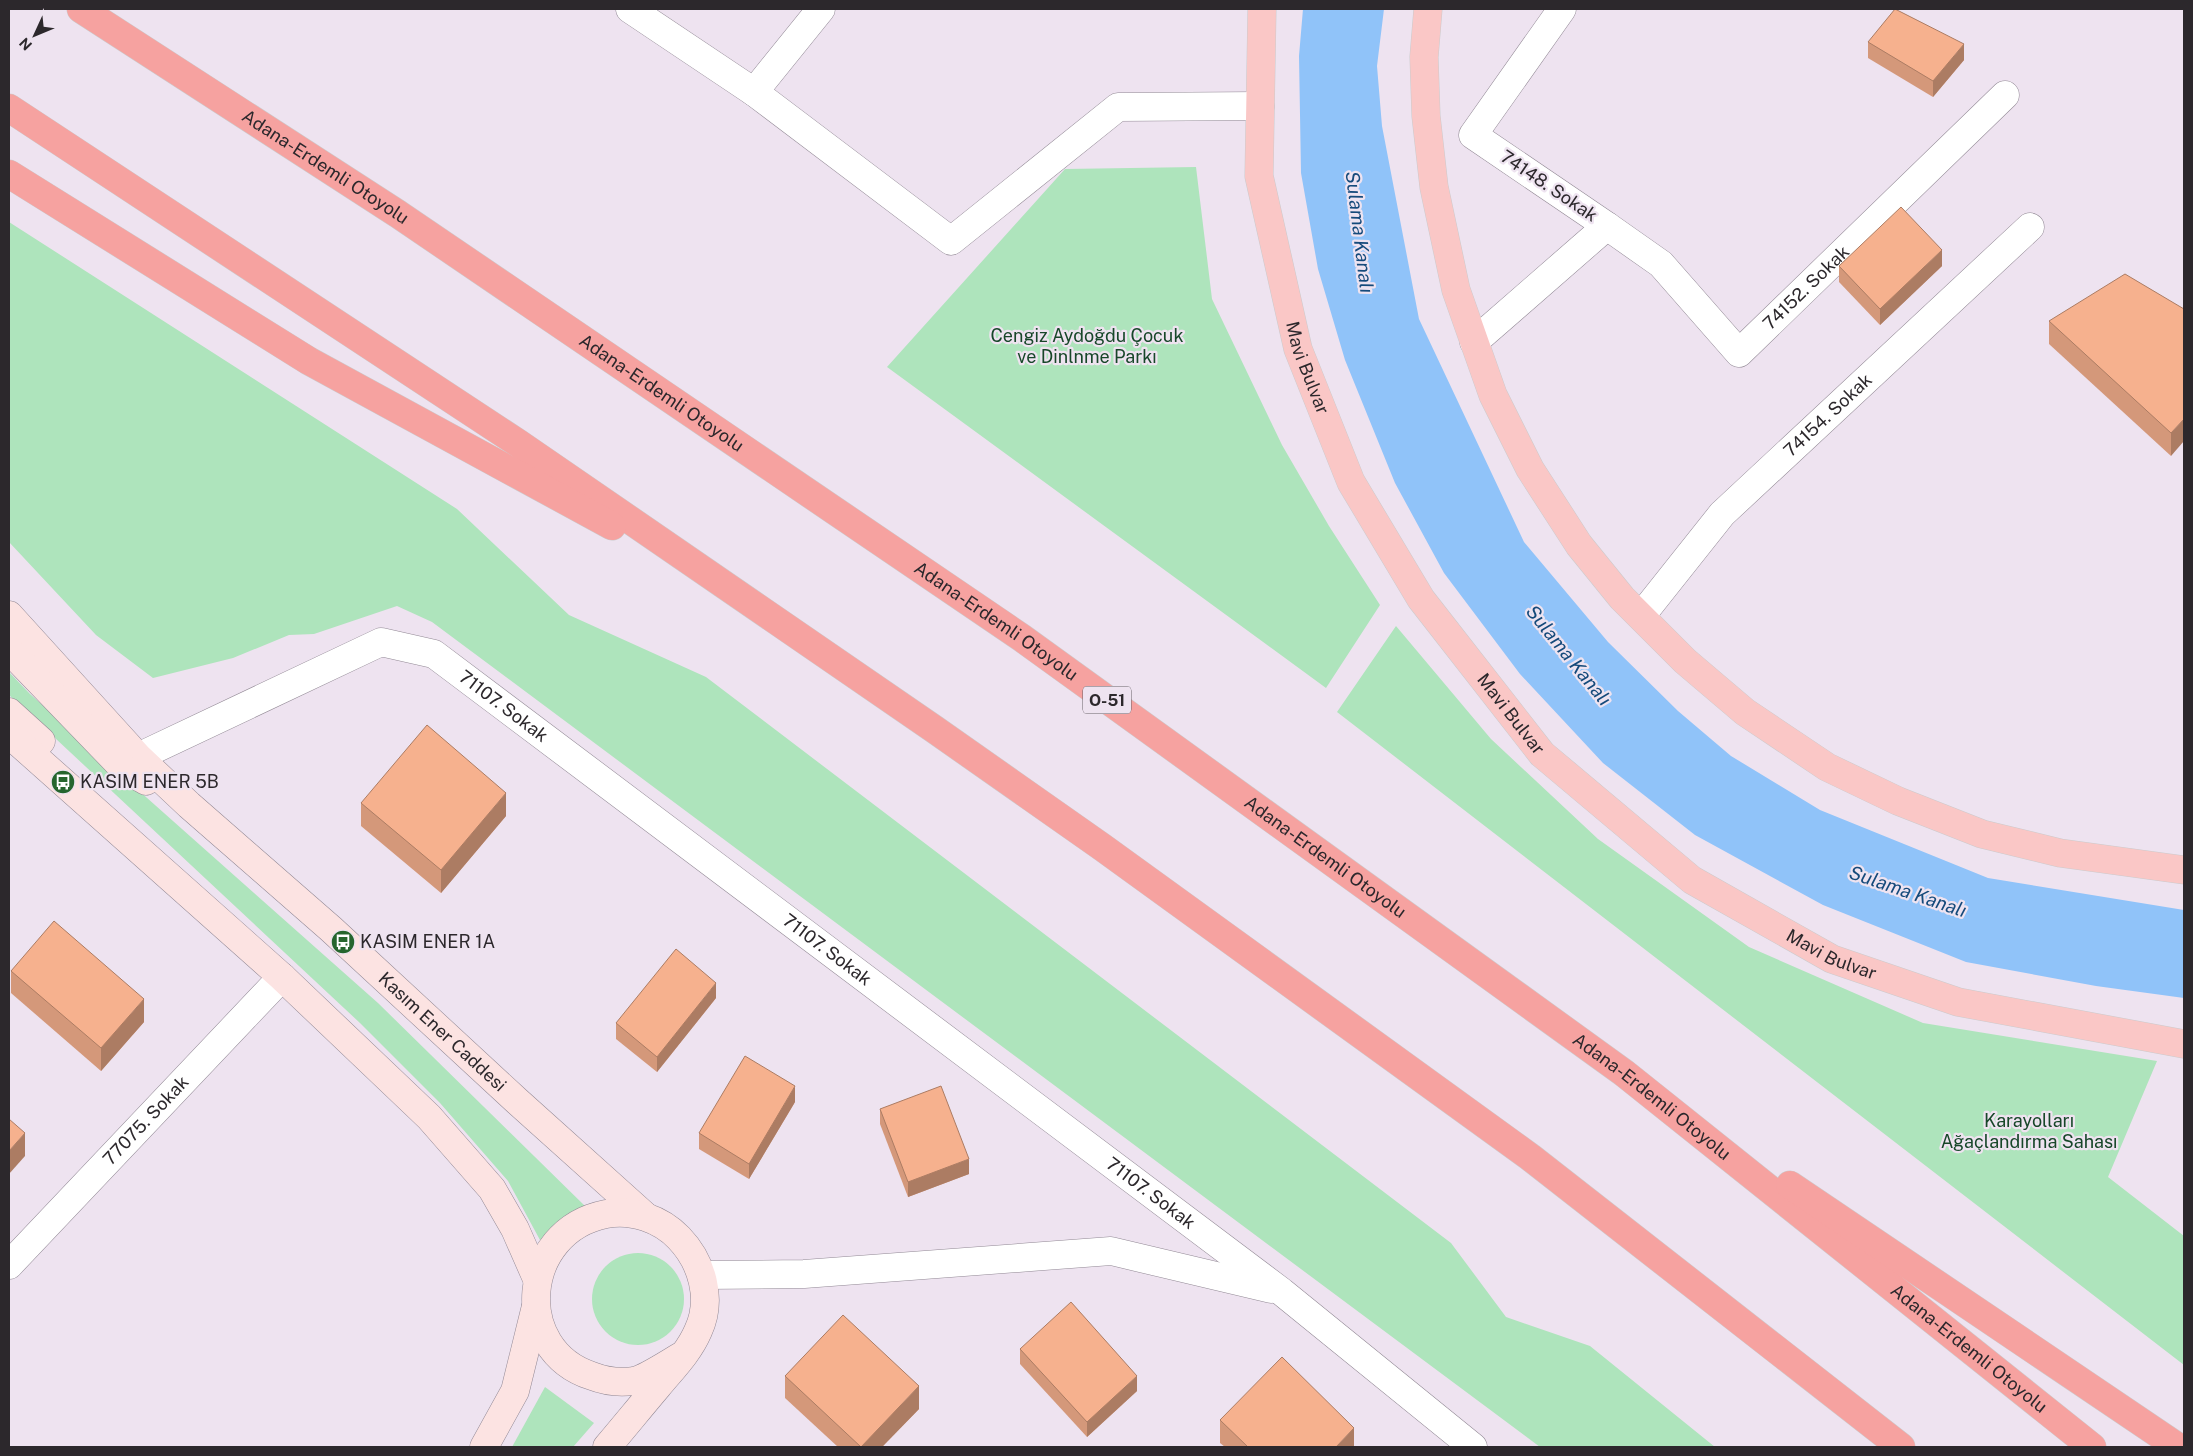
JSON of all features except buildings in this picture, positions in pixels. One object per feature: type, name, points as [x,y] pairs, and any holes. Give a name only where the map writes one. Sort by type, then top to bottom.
[{"type":"highway","name":"Adana-Erdemli Otoyolu","points":[[80,9],[398,214],[1022,638],[1624,1073],[2092,1447]]},
{"type":"highway","points":[[9,108],[518,443],[1086,836],[1522,1151],[1900,1447]]},
{"type":"highway","points":[[9,174],[309,361],[744,598]]},
{"type":"highway","points":[[1624,1073],[2178,1447]]},
{"type":"main road","name":"Mavi Bulvar","points":[[1262,9],[1259,176],[1298,349],[1351,482],[1421,599],[1542,754],[1692,880],[1832,959],[1958,1002],[2184,1044]]},
{"type":"main road","points":[[1428,9],[1424,57],[1426,116],[1434,187],[1456,290],[1493,395],[1530,469],[1579,545],[1622,598],[1685,661],[1745,712],[1827,767],[1898,801],[1982,834],[2060,853],[2184,870]]},
{"type":"main road","name":"Kasım Ener Caddesi","points":[[9,615],[138,757],[188,805],[331,930],[645,1216]]},
{"type":"main road","points":[[9,650],[122,767],[188,805]]},
{"type":"main road","points":[[9,712],[97,791],[145,855]]},
{"type":"main road","points":[[9,734],[282,977],[430,1117],[492,1189],[515,1229],[537,1279]]},
{"type":"main road","points":[[484,1447],[515,1391],[536,1306],[537,1279],[547,1253],[565,1232],[589,1218],[616,1212],[645,1216],[670,1228],[677,1235],[690,1249],[702,1275],[705,1303],[698,1331],[683,1355],[607,1447]]},
{"type":"main road","points":[[536,1306],[543,1333],[558,1356],[581,1373],[607,1381],[634,1381],[683,1355]]},
{"type":"street","points":[[630,9],[754,92],[951,241],[1118,107],[1260,106]]},
{"type":"street","points":[[754,92],[821,9]]},
{"type":"street","name":"74148. Sokak","points":[[1474,342],[1607,226],[1473,135],[1562,9]]},
{"type":"street","name":"74152. Sokak","points":[[1607,226],[1661,264],[1738,353],[2005,95]]},
{"type":"street","name":"74154. Sokak","points":[[1641,616],[1722,514],[2030,227]]},
{"type":"street","name":"71107. Sokak","points":[[138,757],[381,642],[434,654],[1282,1292],[1462,1444]]},
{"type":"street","name":"77075. Sokak","points":[[9,1265],[282,977]]},
{"type":"street","points":[[702,1275],[804,1274],[1111,1251],[1282,1292]]},
{"type":"green space","name":"Cengiz Aydoğdu Çocuk ve Dinlnme Parkı","points":[[1196,167],[1212,299],[1282,445],[1329,526],[1380,605],[1326,688],[887,367],[1065,169]]},
{"type":"green space","points":[[9,222],[457,509],[569,615],[706,677],[1451,1243],[1506,1317],[1590,1346],[1715,1447],[1540,1447],[432,622],[397,606],[314,634],[289,635],[233,658],[153,678],[96,635],[9,542]]},
{"type":"green space","name":"Karayolları Ağaçlandırma Sahası","points":[[1396,626],[1491,739],[1598,839],[1749,947],[1923,1023],[2157,1061],[2108,1177],[2184,1236],[2184,1365],[1337,712]]},
{"type":"green space","points":[[9,672],[30,694],[378,1003],[587,1208],[562,1220],[540,1240],[508,1181],[440,1103],[360,1023],[9,695]]},
{"type":"green space","points":[[638,1253],[647,1254],[664,1261],[676,1273],[683,1290],[683,1308],[676,1325],[664,1337],[647,1344],[638,1345],[629,1344],[612,1337],[600,1325],[593,1308],[592,1299],[593,1290],[600,1273],[612,1261],[629,1254]]},
{"type":"green space","points":[[545,1387],[594,1423],[573,1447],[512,1447]]},
{"type":"water","name":"Sulama Kanalı","points":[[1303,9],[1384,9],[1377,66],[1382,126],[1419,319],[1524,542],[1608,642],[1678,711],[1731,756],[1820,810],[1988,878],[2184,910],[2184,998],[2096,986],[1966,962],[1823,905],[1695,835],[1603,763],[1520,674],[1444,573],[1395,483],[1345,360],[1318,269],[1301,173],[1299,56]]},
{"type":"place","name":"KASIM ENER 5B","points":[[63,782]]},
{"type":"place","name":"KASIM ENER 1A","points":[[343,942]]}]
